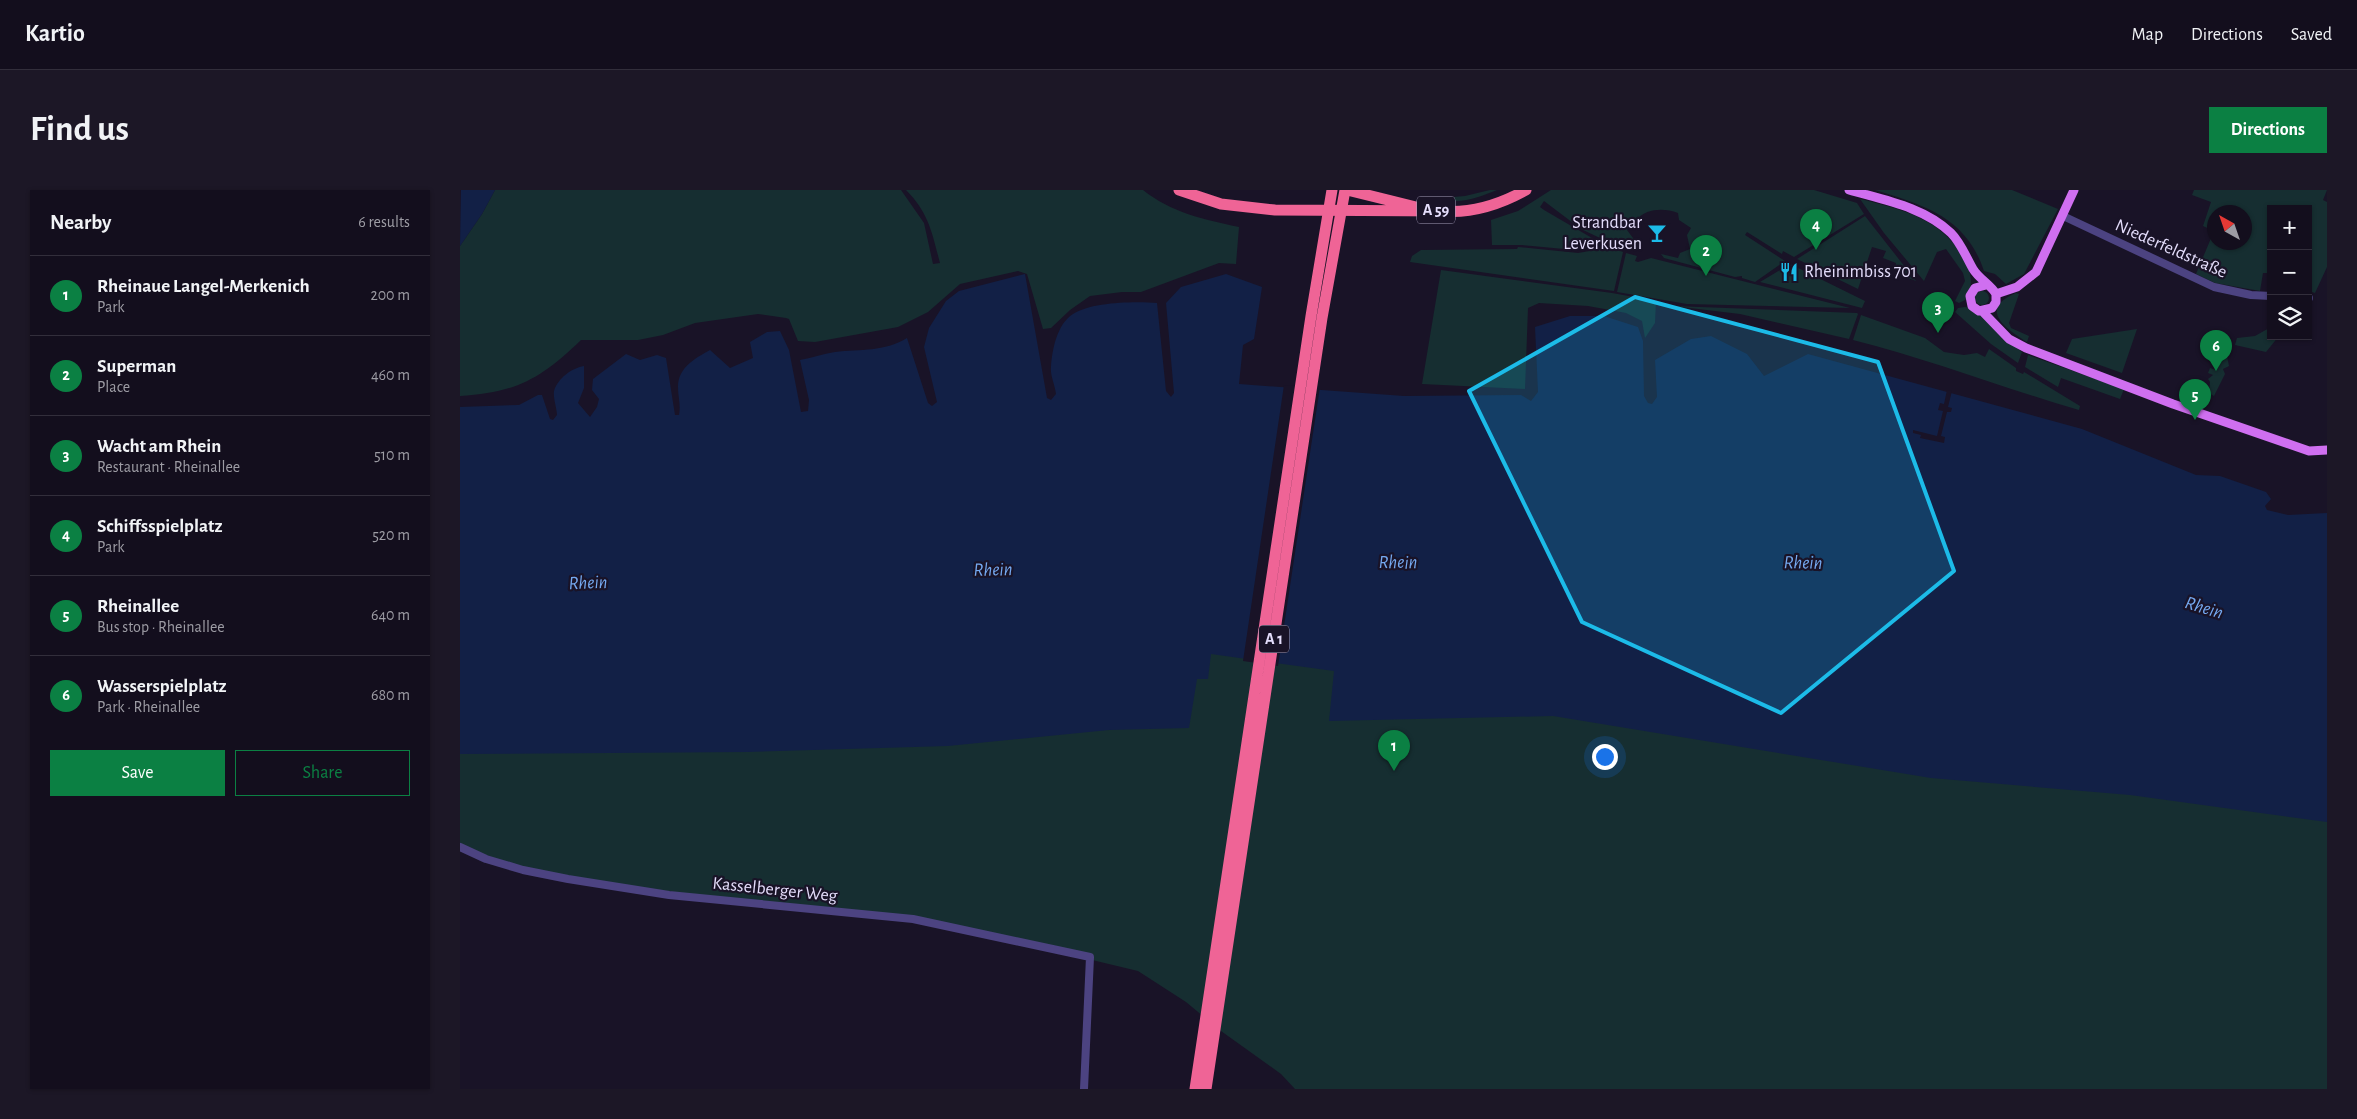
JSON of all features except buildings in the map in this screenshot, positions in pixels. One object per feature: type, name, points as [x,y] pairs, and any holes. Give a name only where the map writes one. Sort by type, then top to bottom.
[{"type":"highway","points":[[1180,190],[1221,204],[1302,212],[1448,211]]},
{"type":"highway","name":"A 1","points":[[1195,1089],[1309,326],[1332,190]]},
{"type":"highway","name":"A 1","points":[[1206,1089],[1322,318],[1346,190]]},
{"type":"highway","name":"A 59","points":[[1346,190],[1401,204],[1448,211],[1488,207],[1512,198],[1526,190]]},
{"type":"highway","name":"A 59","points":[[1366,190],[1404,200],[1449,206],[1479,202],[1510,190]]},
{"type":"main road","points":[[1850,190],[1909,208],[1931,218],[1951,234],[1963,249],[1974,270],[1996,294],[1996,302],[1987,310],[1975,309],[1970,303],[1971,293],[1975,288],[1986,285]]},
{"type":"main road","points":[[1996,294],[2018,287],[2036,272],[2074,190]]},
{"type":"main road","points":[[1974,270],[1975,288]]},
{"type":"main road","points":[[1987,310],[1998,326],[2009,338],[2019,345],[2309,451],[2327,450]]},
{"type":"street","name":"Niederfeldstraße","points":[[2063,216],[2214,287],[2252,295],[2267,296]]},
{"type":"street","name":"Kasselberger Weg","points":[[460,847],[486,859],[523,870],[568,879],[669,895],[913,919],[1090,957],[1084,1089]]},
{"type":"highlighted area","points":[[1635,297],[1878,362],[1954,571],[1781,713],[1582,622],[1469,391]]},
{"type":"green space","points":[[495,190],[901,190],[924,223],[933,264],[940,263],[929,224],[920,207],[906,190],[1143,190],[1153,198],[1176,210],[1239,227],[1236,264],[1219,263],[1141,292],[1090,296],[1070,310],[1051,328],[1043,329],[1027,274],[1018,271],[960,284],[928,312],[898,327],[815,342],[798,341],[789,319],[758,314],[695,323],[663,335],[638,340],[581,340],[553,365],[526,382],[496,391],[460,396],[460,246],[482,214]]},
{"type":"green space","points":[[1497,190],[1462,201],[1442,198],[1465,196]]},
{"type":"green space","points":[[1551,190],[1814,190],[1857,203],[1864,214],[1794,257],[1783,251],[1782,254],[1747,232],[1745,235],[1785,261],[1755,282],[1742,278],[1742,276],[1735,277],[1664,258],[1661,254],[1678,258],[1680,253],[1690,249],[1687,235],[1691,228],[1679,220],[1678,213],[1667,210],[1650,211],[1636,220],[1630,219],[1627,230],[1636,242],[1621,238],[1619,247],[1581,229],[1544,201],[1540,207],[1544,210],[1604,245],[1575,250],[1522,245],[1492,245],[1491,220],[1518,211]]},
{"type":"green space","points":[[1875,190],[2012,190],[2058,209],[2024,274],[2006,284],[1995,274],[1984,271],[1976,253],[1955,226],[1926,208]]},
{"type":"green space","points":[[2194,190],[2327,190],[2323,200],[2327,202],[2327,267],[2315,293],[2312,292],[2312,205],[2267,205],[2267,273],[2263,273],[2260,291],[2215,283],[2196,274],[2207,248],[2207,250],[2252,250],[2252,205],[2210,205],[2211,202],[2192,195]]},
{"type":"green space","points":[[1860,199],[1891,207],[1920,218],[1945,234],[1955,245],[1969,269],[1971,283],[1967,299],[1959,303],[1955,301],[1965,281],[1963,273],[1946,249],[1937,252],[1924,281],[1884,233]]},
{"type":"green space","points":[[2207,214],[2207,228],[2203,226]]},
{"type":"green space","points":[[1865,216],[1916,281],[1900,275],[1901,270],[1895,268],[1896,263],[1883,258],[1886,251],[1872,247],[1858,289],[1797,259]]},
{"type":"green space","points":[[1518,247],[1578,253],[1613,247],[1623,252],[1614,291],[1410,262],[1412,256],[1421,250],[1517,249]]},
{"type":"green space","points":[[1626,253],[1637,256],[1635,261],[1638,262],[1651,258],[1850,308],[1687,304],[1617,292]]},
{"type":"green space","points":[[1790,264],[1865,301],[1862,308],[1760,282]]},
{"type":"green space","points":[[1441,270],[1612,293],[1656,301],[1655,323],[1645,338],[1642,321],[1626,313],[1588,306],[1539,303],[1528,308],[1525,389],[1422,384]]},
{"type":"green space","points":[[1979,291],[1985,291],[1989,298],[1985,305],[1979,305],[1975,301],[1975,295]]},
{"type":"green space","points":[[2016,293],[2019,294],[2009,323],[2011,328],[2029,336],[2027,342],[2004,325],[1999,319],[1997,312],[1998,306],[2004,299]]},
{"type":"green space","points":[[1673,306],[1858,314],[1849,339],[1740,314]]},
{"type":"green space","points":[[1965,307],[1980,313],[2022,352],[2018,363],[1991,344],[1955,312],[1958,308]]},
{"type":"green space","points":[[1861,315],[1925,338],[1944,352],[1964,355],[1977,353],[1985,357],[1989,349],[2016,368],[2016,371],[2023,374],[2024,372],[2080,406],[2079,410],[1910,356],[1853,340]]},
{"type":"green space","points":[[2137,329],[2122,373],[2066,353],[2072,339]]},
{"type":"green space","points":[[2267,329],[2267,340],[2276,340],[2266,352],[2235,345],[2237,338],[2255,336]]},
{"type":"green space","points":[[2219,347],[2226,351],[2229,366],[2223,369],[2225,374],[2214,396],[2209,393],[2210,382],[2208,379],[2213,375],[2208,373],[2210,368],[2216,370]]},
{"type":"green space","points":[[2028,355],[2124,389],[2120,399],[2061,378],[2058,387],[2025,367]]},
{"type":"green space","points":[[460,581],[2327,697],[2327,1089],[1295,1089],[1281,1074],[1221,1031],[1186,1002],[1138,971],[1063,953],[912,922],[651,889],[522,869],[460,845]]},
{"type":"water","points":[[461,190],[495,190],[482,214],[460,246]]},
{"type":"water","name":"Rhein","points":[[1025,274],[1047,398],[1051,400],[1056,394],[1051,370],[1053,353],[1056,338],[1063,324],[1073,314],[1081,310],[1126,302],[1157,303],[1166,391],[1171,397],[1174,393],[1166,303],[1181,287],[1226,274],[1262,287],[1254,339],[1243,345],[1239,384],[1404,396],[1521,395],[1531,401],[1538,392],[1535,327],[1570,316],[1604,316],[1638,327],[1643,341],[1644,396],[1648,403],[1652,404],[1657,397],[1655,360],[1691,339],[1711,336],[1747,354],[1764,376],[1808,354],[2082,429],[2196,475],[2220,476],[2266,492],[2271,499],[2265,506],[2267,510],[2288,515],[2327,513],[2327,822],[2130,795],[1931,778],[1553,716],[1329,721],[1334,671],[1211,654],[1208,679],[1197,679],[1189,728],[1109,730],[948,746],[747,752],[460,754],[460,407],[519,405],[538,395],[542,395],[550,419],[553,420],[557,415],[554,394],[556,386],[566,374],[584,366],[584,388],[578,403],[590,417],[597,407],[599,399],[592,390],[593,379],[626,354],[640,360],[657,355],[666,358],[675,415],[679,415],[679,380],[684,369],[689,364],[710,350],[730,368],[753,358],[750,342],[767,332],[780,331],[789,350],[801,412],[808,411],[809,400],[800,360],[835,352],[881,348],[907,338],[928,403],[932,406],[937,402],[924,347],[929,328],[946,301],[959,291]]},
{"type":"pier","points":[[1284,385],[1320,387],[1278,666],[1243,661]]},
{"type":"pier","points":[[1947,390],[1952,391],[1948,407],[1952,408],[1951,412],[1947,412],[1941,436],[1945,437],[1944,443],[1920,438],[1921,435],[1913,433],[1913,430],[1937,436],[1943,411],[1938,410],[1940,403],[1944,404]]},
{"type":"place","name":"Strandbar Leverkusen","points":[[1657,233]]},
{"type":"place","name":"Schiffsspielplatz","points":[[1816,250]]},
{"type":"place","name":"Rheinimbiss 701","points":[[1789,272]]},
{"type":"place","name":"Superman","points":[[1706,276]]},
{"type":"place","name":"Wacht am Rhein","points":[[1938,333]]},
{"type":"place","name":"Wasserspielplatz","points":[[2216,371]]},
{"type":"place","name":"Rheinallee","points":[[2195,420]]},
{"type":"place","name":"Rheinaue Langel-Merkenich","points":[[1394,771]]}]
